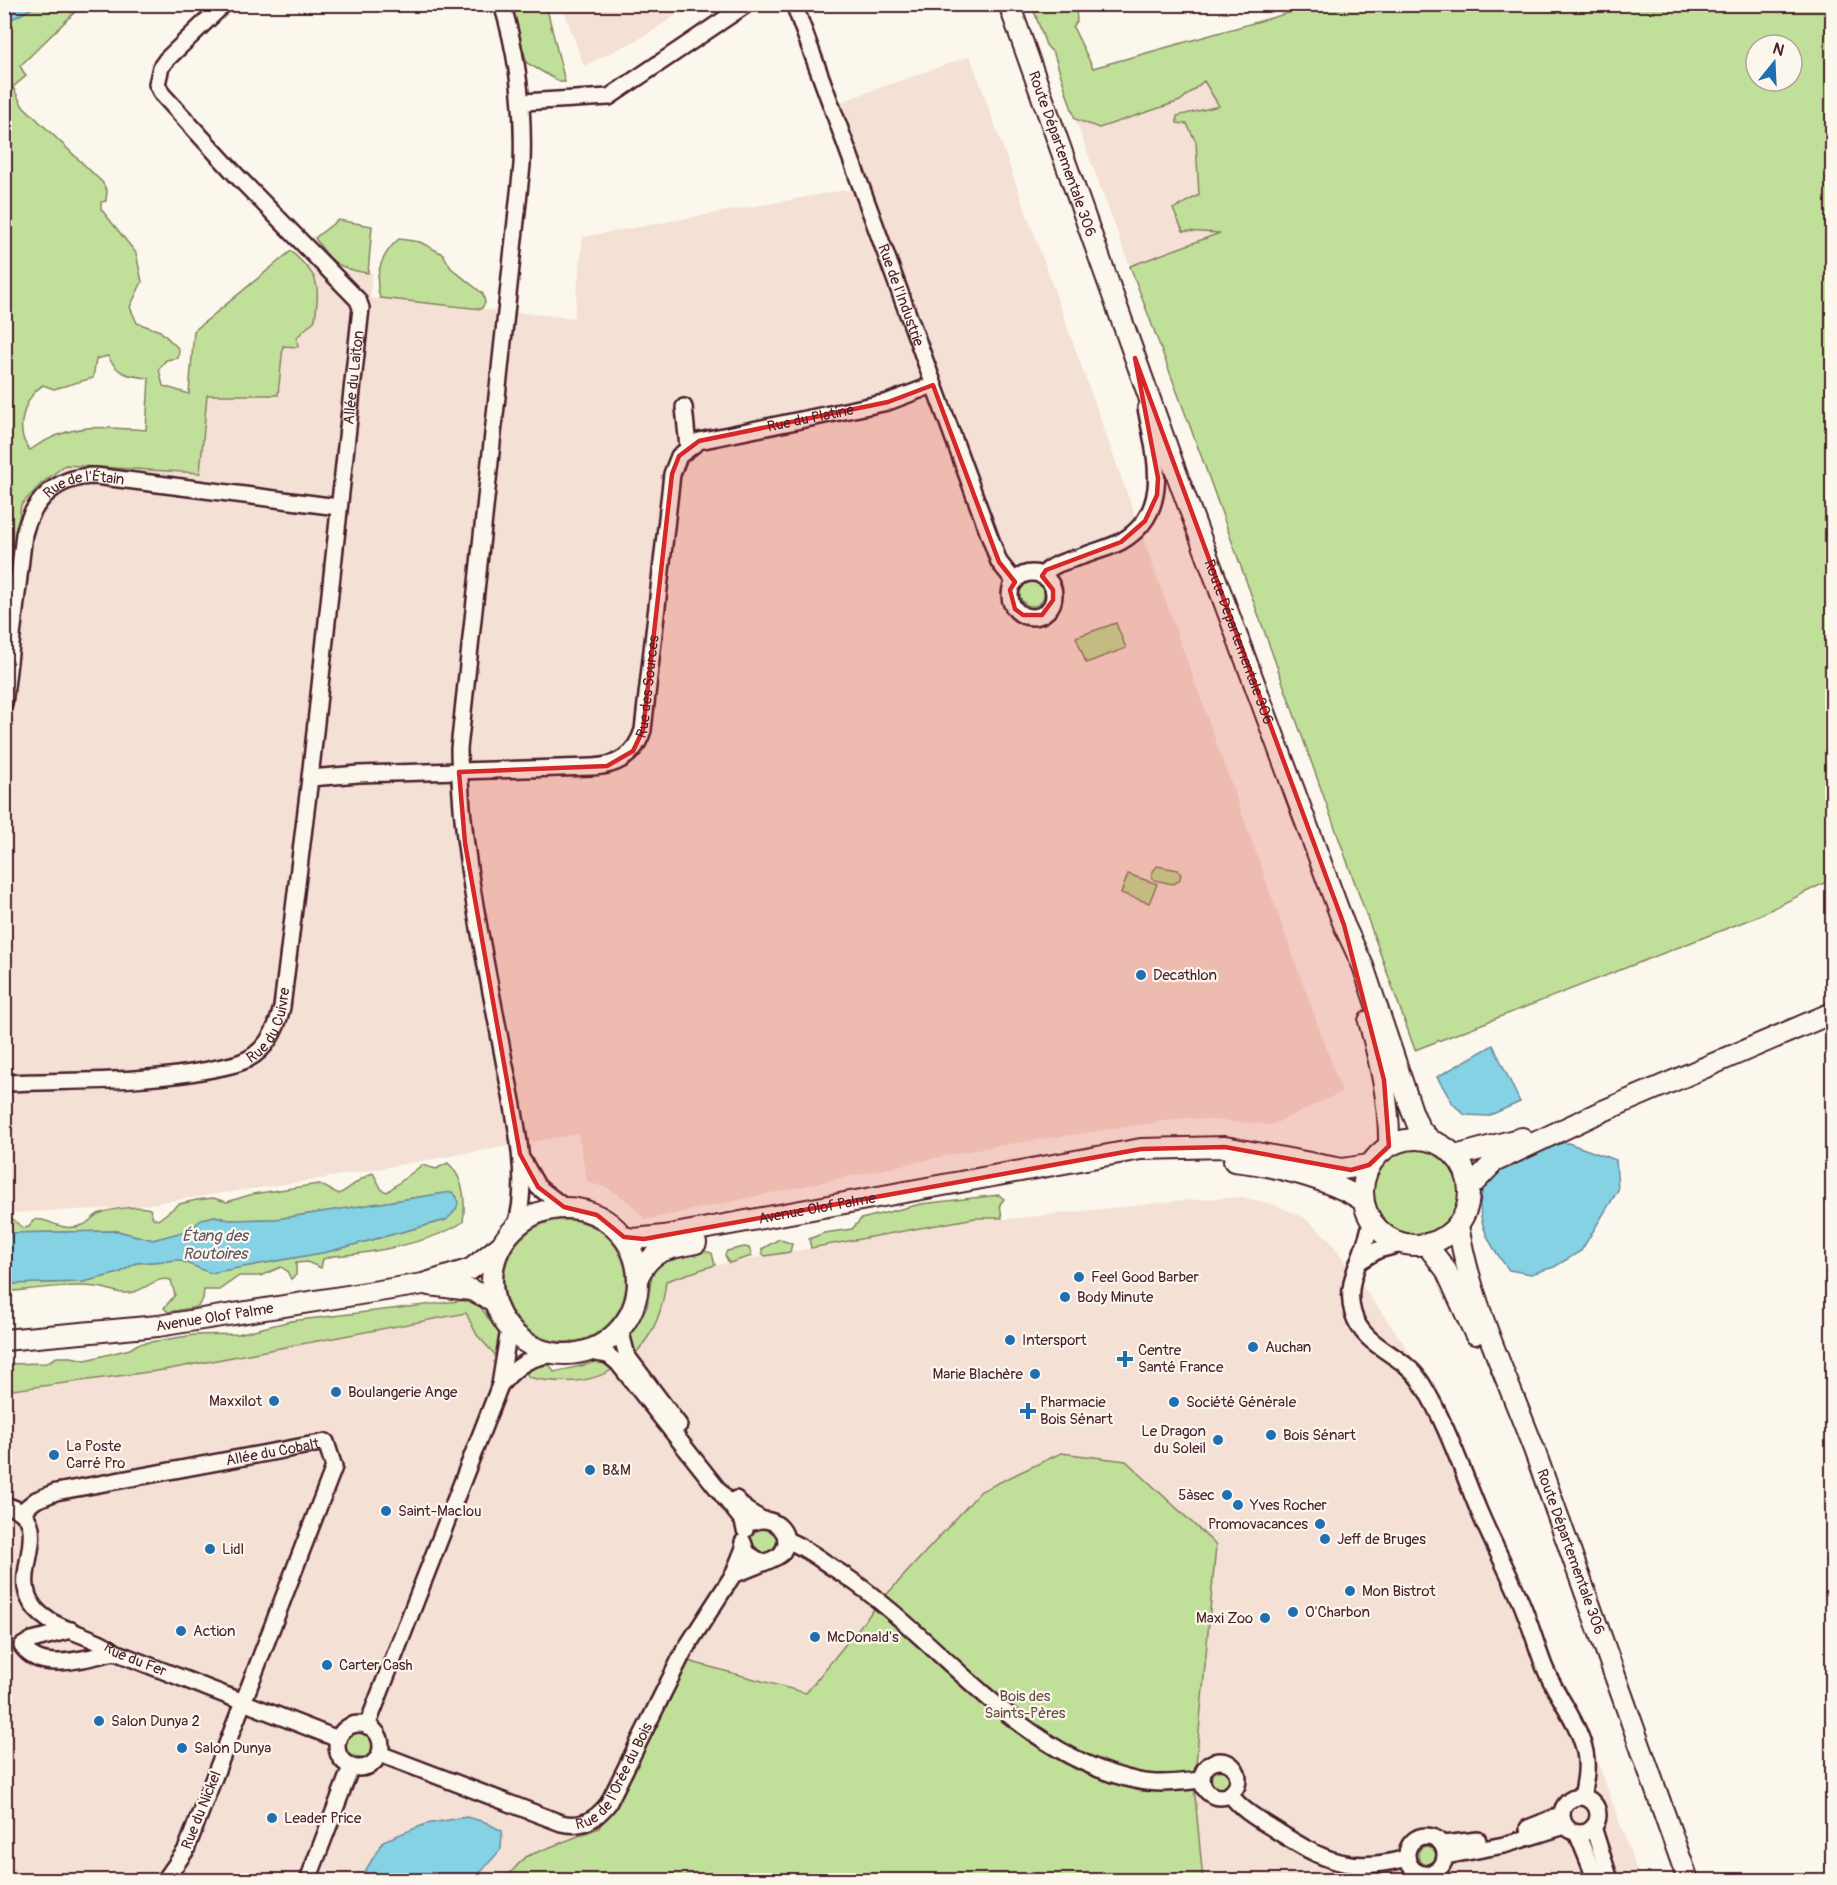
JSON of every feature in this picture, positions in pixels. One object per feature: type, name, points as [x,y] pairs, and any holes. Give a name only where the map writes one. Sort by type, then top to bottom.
[{"type":"main road","name":"Route Départementale 306","points":[[1009,4],[1135,358],[1344,925],[1363,966],[1412,1111],[1419,1128],[1431,1142]]},
{"type":"main road","name":"Route Départementale 306","points":[[1344,925],[1349,960],[1384,1080],[1389,1116],[1389,1146]]},
{"type":"main road","points":[[1470,1187],[1494,1162],[1596,1114],[1833,1013]]},
{"type":"main road","points":[[1455,1156],[1483,1150],[1596,1114]]},
{"type":"main road","points":[[1416,1139],[1431,1142],[1455,1156],[1465,1170],[1470,1187],[1465,1212],[1458,1225],[1445,1237],[1426,1244],[1401,1244],[1384,1235],[1371,1221],[1362,1200],[1363,1184],[1369,1165],[1389,1146],[1416,1139]]},
{"type":"main road","points":[[1010,1179],[1141,1149],[1196,1146],[1250,1150],[1342,1169],[1369,1165]]},
{"type":"main road","points":[[1010,1179],[1128,1163],[1202,1159],[1242,1162],[1292,1173],[1338,1187],[1362,1200]]},
{"type":"main road","name":"Avenue Olof Palme","points":[[624,1237],[634,1239],[664,1236],[1010,1179]]},
{"type":"main road","name":"Avenue Olof Palme","points":[[638,1277],[652,1257],[665,1249],[1010,1179]]},
{"type":"main road","points":[[564,1207],[597,1215],[624,1237],[634,1256],[638,1277],[636,1299],[621,1329],[604,1342],[585,1352],[560,1354],[532,1347],[509,1329],[494,1301],[491,1273],[500,1246],[516,1225],[538,1212],[564,1207]]},
{"type":"main road","name":"Route Départementale 306","points":[[1458,1225],[1466,1270],[1478,1308],[1534,1450],[1688,1881]]},
{"type":"main road","name":"Route Départementale 306","points":[[1426,1244],[1446,1270],[1511,1422],[1675,1881]]},
{"type":"main road","name":"Avenue Olof Palme","points":[[4,1340],[158,1326],[423,1284],[471,1269],[500,1246]]},
{"type":"main road","name":"Avenue Olof Palme","points":[[423,1284],[471,1290],[494,1301]]},
{"type":"street","name":"Allée du Laiton","points":[[224,4],[166,60],[157,84],[162,94],[237,176],[358,300],[362,308],[338,507],[310,778]]},
{"type":"street","points":[[502,4],[515,50],[523,102],[522,165],[462,698],[459,772],[465,843],[520,1154],[520,1212],[516,1225]]},
{"type":"street","points":[[523,102],[609,97],[747,4]]},
{"type":"street","name":"Rue de l'Industrie","points":[[794,4],[999,562],[1015,582]]},
{"type":"street","points":[[1042,576],[1060,564],[1121,542],[1145,521],[1153,508],[1157,495],[1157,463],[1135,358]]},
{"type":"street","name":"Rue du Platine","points":[[688,447],[699,441],[888,402],[933,385]]},
{"type":"street","points":[[684,407],[688,447]]},
{"type":"street","name":"Rue des Sources","points":[[310,778],[359,774],[607,766],[624,759],[633,751],[643,730],[672,474],[679,456],[688,447]]},
{"type":"street","name":"Rue de l'Étain","points":[[4,704],[24,534],[32,511],[40,499],[59,484],[77,478],[95,476],[338,507]]},
{"type":"street","points":[[1032,573],[1042,576],[1053,590],[1050,609],[1042,615],[1032,617],[1023,615],[1015,609],[1011,600],[1011,591],[1015,582],[1032,573]]},
{"type":"street","name":"Rue du Cuivre","points":[[4,1083],[139,1078],[190,1073],[233,1065],[259,1051],[273,1035],[282,1007],[310,778]]},
{"type":"street","points":[[520,1154],[531,1178],[538,1187],[564,1207]]},
{"type":"street","points":[[1371,1221],[1360,1261],[1351,1279],[1353,1313],[1365,1335],[1374,1344],[1414,1371],[1443,1423],[1498,1556],[1521,1601],[1549,1678],[1568,1709],[1583,1744],[1587,1768],[1582,1797]]},
{"type":"street","points":[[1360,1261],[1378,1250],[1401,1244]]},
{"type":"street","points":[[367,1726],[500,1385],[509,1329]]},
{"type":"street","points":[[621,1329],[627,1356],[740,1504],[761,1519]]},
{"type":"street","points":[[585,1352],[608,1355],[618,1363],[743,1521],[744,1548],[751,1557],[761,1562]]},
{"type":"street","points":[[500,1385],[522,1363],[543,1355],[560,1354]]},
{"type":"street","name":"Allée du Cobalt","points":[[21,1512],[36,1500],[56,1492],[326,1442],[334,1467],[243,1703]]},
{"type":"street","points":[[4,1505],[21,1512]]},
{"type":"street","name":"Rue du Fer","points":[[21,1512],[29,1520],[32,1531],[26,1590],[28,1599],[43,1617],[105,1644],[116,1652],[338,1739]]},
{"type":"street","points":[[733,1575],[761,1562],[776,1559],[782,1554],[786,1540],[780,1526],[768,1519],[755,1521],[745,1530]]},
{"type":"street","points":[[786,1540],[802,1547],[866,1590],[998,1706],[1056,1747],[1098,1767],[1138,1781],[1202,1780]]},
{"type":"street","name":"Rue de l'Orée du Bois","points":[[380,1754],[561,1823],[580,1825],[591,1821],[608,1804],[684,1651],[733,1575],[744,1548]]},
{"type":"street","points":[[71,1630],[32,1640],[22,1646],[32,1658],[49,1662],[116,1652]]},
{"type":"street","name":"Rue du Nickel","points":[[165,1881],[186,1850],[243,1703]]},
{"type":"street","points":[[350,1726],[367,1726],[380,1737],[380,1754],[368,1767],[351,1767],[339,1755],[338,1739],[350,1726]]},
{"type":"street","points":[[1217,1761],[1231,1765],[1238,1777],[1238,1783],[1230,1794],[1212,1795],[1202,1780],[1203,1774],[1211,1764],[1217,1761]]},
{"type":"street","points":[[308,1881],[351,1767]]},
{"type":"street","points":[[1230,1794],[1250,1814],[1329,1861],[1358,1865],[1407,1858]]},
{"type":"street","points":[[1596,1881],[1568,1825],[1567,1803],[1582,1797],[1591,1801],[1597,1811],[1593,1827],[1610,1881]]},
{"type":"street","points":[[1444,1850],[1504,1845],[1568,1825],[1593,1827]]},
{"type":"street","points":[[1422,1836],[1434,1837],[1444,1850],[1441,1867],[1430,1874],[1413,1869],[1407,1858],[1411,1842],[1422,1836]]},
{"type":"highlighted area","points":[[1135,358],[1344,925],[1384,1080],[1389,1146],[1369,1165],[1351,1170],[1225,1147],[1141,1149],[644,1239],[624,1237],[597,1215],[564,1207],[538,1187],[520,1154],[465,843],[459,772],[607,766],[633,751],[643,730],[672,474],[679,456],[699,441],[888,402],[933,385],[999,562],[1015,582],[1010,590],[1015,609],[1023,615],[1042,615],[1053,600],[1053,590],[1042,576],[1046,570],[1121,542],[1145,521],[1157,495],[1158,478]]},
{"type":"shaded area","points":[[562,4],[691,5],[643,37],[584,66]]},
{"type":"shaded area","points":[[970,56],[1342,1092],[1272,1125],[1186,1118],[983,1148],[645,1220],[631,1204],[610,1189],[587,1182],[578,1134],[313,1180],[121,1208],[5,1213],[4,595],[21,505],[41,484],[65,465],[107,466],[207,395],[307,329],[314,273],[306,265],[372,273],[370,298],[574,318],[583,237],[851,189],[826,107]]},
{"type":"shaded area","points":[[1204,81],[1219,106],[1177,116],[1187,124],[1196,142],[1199,195],[1173,209],[1222,233],[1130,266],[1075,119],[1099,128],[1180,101]]},
{"type":"shaded area","points":[[1241,1197],[1273,1204],[1303,1217],[1328,1238],[1404,1344],[1441,1405],[1562,1685],[1584,1723],[1640,1880],[1203,1880],[1194,1786],[1216,1545],[981,1491],[879,1603],[806,1693],[684,1660],[599,1828],[525,1857],[504,1880],[5,1880],[5,1391],[164,1370],[466,1313],[477,1335],[493,1354],[519,1374],[545,1381],[565,1383],[612,1370],[633,1356],[657,1323],[666,1281],[701,1268],[975,1218],[1010,1219],[1176,1201]]},
{"type":"green space","points":[[38,5],[82,5],[20,66],[26,76],[13,87],[22,105],[102,182],[107,191],[106,201],[101,202],[101,209],[136,253],[142,282],[130,307],[137,323],[160,331],[179,349],[178,358],[166,360],[159,369],[163,386],[189,394],[194,331],[291,251],[312,274],[317,296],[315,320],[297,337],[298,347],[283,346],[278,395],[207,395],[200,473],[65,465],[41,484],[21,505],[7,595],[5,16],[12,19]],"holes":[[[108,356],[120,371],[149,378],[146,430],[85,428],[59,435],[30,450],[22,434],[22,425],[26,407],[36,391],[43,385],[54,389],[93,378],[96,359]]]},
{"type":"green space","points":[[510,5],[546,5],[565,82],[560,82],[527,63]]},
{"type":"green space","points":[[1032,5],[1072,5],[1076,9],[1077,21],[1073,27],[1093,68],[1317,5],[1832,5],[1832,879],[1756,917],[1415,1050],[1203,461],[1130,266],[1220,233],[1183,231],[1173,209],[1199,195],[1196,142],[1187,124],[1177,123],[1177,116],[1219,106],[1204,81],[1180,101],[1099,128],[1075,119],[1054,54],[1046,45]]},
{"type":"green space","points":[[338,220],[372,226],[368,273],[343,267],[331,259],[315,238]]},
{"type":"green space","points":[[399,239],[420,242],[443,254],[451,268],[483,294],[485,303],[481,309],[380,298],[378,273],[380,265],[388,251]]},
{"type":"green space","points":[[1032,582],[1041,585],[1044,594],[1041,603],[1032,606],[1023,603],[1020,594],[1023,585]]},
{"type":"green space","points":[[1116,623],[1126,648],[1086,663],[1076,637]]},
{"type":"green space","points":[[1157,866],[1178,870],[1181,875],[1179,881],[1173,884],[1154,880],[1151,874]]},
{"type":"green space","points":[[1128,874],[1157,884],[1149,903],[1121,893]]},
{"type":"green space","points":[[1409,1147],[1427,1147],[1443,1154],[1455,1166],[1462,1182],[1462,1200],[1455,1216],[1443,1228],[1427,1235],[1409,1235],[1393,1228],[1381,1216],[1374,1200],[1374,1182],[1381,1166],[1393,1154]]},
{"type":"green space","points":[[448,1163],[461,1182],[464,1206],[463,1222],[451,1229],[419,1241],[382,1250],[323,1259],[321,1268],[307,1262],[296,1263],[296,1275],[291,1279],[287,1271],[281,1267],[260,1276],[239,1276],[219,1290],[204,1290],[203,1299],[197,1307],[168,1312],[164,1308],[175,1295],[171,1280],[166,1279],[128,1293],[97,1287],[74,1286],[5,1292],[5,1284],[83,1282],[119,1273],[136,1263],[180,1260],[210,1273],[327,1252],[446,1220],[457,1197],[452,1192],[276,1219],[229,1220],[215,1216],[202,1219],[191,1230],[153,1240],[117,1231],[5,1233],[4,1217],[10,1217],[23,1228],[29,1227],[33,1220],[39,1219],[61,1226],[75,1227],[85,1224],[103,1212],[138,1207],[150,1209],[153,1218],[158,1220],[179,1204],[197,1200],[213,1198],[227,1202],[253,1194],[319,1184],[339,1194],[373,1173],[382,1190],[387,1192],[422,1165],[436,1169]]},
{"type":"green space","points":[[999,1195],[1004,1199],[1000,1204],[1002,1218],[975,1218],[811,1248],[809,1239],[824,1233],[852,1229],[861,1219],[921,1204]]},
{"type":"green space","points":[[565,1220],[588,1225],[599,1230],[608,1238],[616,1247],[621,1258],[626,1281],[621,1304],[616,1315],[608,1324],[599,1332],[588,1337],[565,1342],[542,1337],[531,1332],[522,1324],[514,1315],[509,1304],[504,1281],[509,1258],[514,1247],[522,1238],[531,1230],[542,1225]]},
{"type":"green space","points":[[779,1239],[792,1244],[790,1252],[765,1256],[762,1253],[762,1249]]},
{"type":"green space","points":[[749,1248],[752,1256],[729,1263],[725,1255],[727,1251]]},
{"type":"green space","points":[[684,1252],[712,1253],[715,1265],[666,1281],[663,1302],[653,1329],[635,1354],[630,1352],[628,1341],[647,1307],[654,1262]]},
{"type":"green space","points":[[475,1299],[506,1344],[499,1359],[477,1335],[466,1313],[164,1370],[5,1391],[5,1364],[46,1363],[57,1357],[86,1360],[130,1349],[138,1344],[194,1335],[238,1334],[291,1321]]},
{"type":"green space","points":[[601,1359],[618,1366],[586,1380],[563,1382],[528,1377],[526,1369],[543,1362],[550,1365],[554,1372]]},
{"type":"green space","name":"Bois des Saints-Pères","points":[[1061,1453],[1126,1461],[1216,1545],[1194,1786],[1203,1880],[504,1880],[525,1857],[599,1828],[684,1660],[806,1693],[879,1603],[981,1491]]},
{"type":"green space","points":[[764,1526],[774,1530],[778,1540],[774,1550],[764,1554],[754,1550],[750,1540],[754,1530]]},
{"type":"green space","points":[[360,1731],[369,1735],[375,1748],[368,1761],[358,1763],[360,1758],[351,1755],[349,1759],[343,1746],[350,1733]]},
{"type":"green space","points":[[1220,1767],[1225,1768],[1231,1774],[1231,1784],[1225,1790],[1220,1791],[1215,1790],[1209,1784],[1208,1779],[1209,1774],[1215,1768]]},
{"type":"green space","points":[[1423,1846],[1431,1846],[1436,1851],[1434,1862],[1423,1864],[1418,1859],[1418,1851]]},
{"type":"water","points":[[5,4],[38,5],[12,19],[5,16]]},
{"type":"water","points":[[1493,1045],[1520,1102],[1488,1116],[1465,1115],[1453,1104],[1437,1077]]},
{"type":"water","points":[[1568,1143],[1616,1160],[1618,1190],[1581,1251],[1554,1267],[1531,1274],[1509,1270],[1493,1248],[1482,1224],[1480,1211],[1484,1186],[1494,1172],[1503,1165],[1541,1147]]},
{"type":"water","name":"Étang des Routoires","points":[[452,1192],[458,1204],[446,1220],[327,1252],[210,1273],[179,1260],[136,1263],[119,1273],[83,1282],[5,1284],[5,1233],[117,1231],[153,1240],[190,1230],[202,1219],[215,1216],[229,1220],[276,1219]]},
{"type":"water","points":[[466,1817],[485,1822],[502,1831],[501,1849],[474,1880],[360,1880],[383,1841],[426,1824]]},
{"type":"place","name":"Decathlon","points":[[1141,975]]},
{"type":"place","name":"Feel Good Barber","points":[[1079,1277]]},
{"type":"place","name":"Body Minute","points":[[1065,1297]]},
{"type":"place","name":"Intersport","points":[[1010,1340]]},
{"type":"place","name":"Auchan","points":[[1253,1347]]},
{"type":"place","name":"Centre Santé France","points":[[1125,1359]]},
{"type":"place","name":"Marie Blachère","points":[[1035,1374]]},
{"type":"place","name":"Boulangerie Ange","points":[[336,1392]]},
{"type":"place","name":"Maxxilot","points":[[274,1401]]},
{"type":"place","name":"Société Générale","points":[[1174,1402]]},
{"type":"place","name":"Pharmacie Bois Sénart","points":[[1028,1411]]},
{"type":"place","name":"Bois Sénart","points":[[1271,1435]]},
{"type":"place","name":"Le Dragon du Soleil","points":[[1218,1440]]},
{"type":"place","name":"La Poste Carré Pro","points":[[54,1455]]},
{"type":"place","name":"B&M","points":[[590,1470]]},
{"type":"place","name":"5àsec","points":[[1227,1495]]},
{"type":"place","name":"Yves Rocher","points":[[1238,1505]]},
{"type":"place","name":"Saint-Maclou","points":[[386,1511]]},
{"type":"place","name":"Promovacances","points":[[1320,1524]]},
{"type":"place","name":"Jeff de Bruges","points":[[1325,1539]]},
{"type":"place","name":"Lidl","points":[[210,1549]]},
{"type":"place","name":"Mon Bistrot","points":[[1350,1591]]},
{"type":"place","name":"O'Charbon","points":[[1293,1612]]},
{"type":"place","name":"Maxi Zoo","points":[[1265,1618]]},
{"type":"place","name":"Action","points":[[181,1631]]},
{"type":"place","name":"McDonald's","points":[[815,1637]]},
{"type":"place","name":"Carter Cash","points":[[327,1665]]},
{"type":"place","name":"Salon Dunya 2","points":[[99,1721]]},
{"type":"place","name":"Salon Dunya","points":[[182,1748]]},
{"type":"place","name":"Leader Price","points":[[272,1818]]}]
